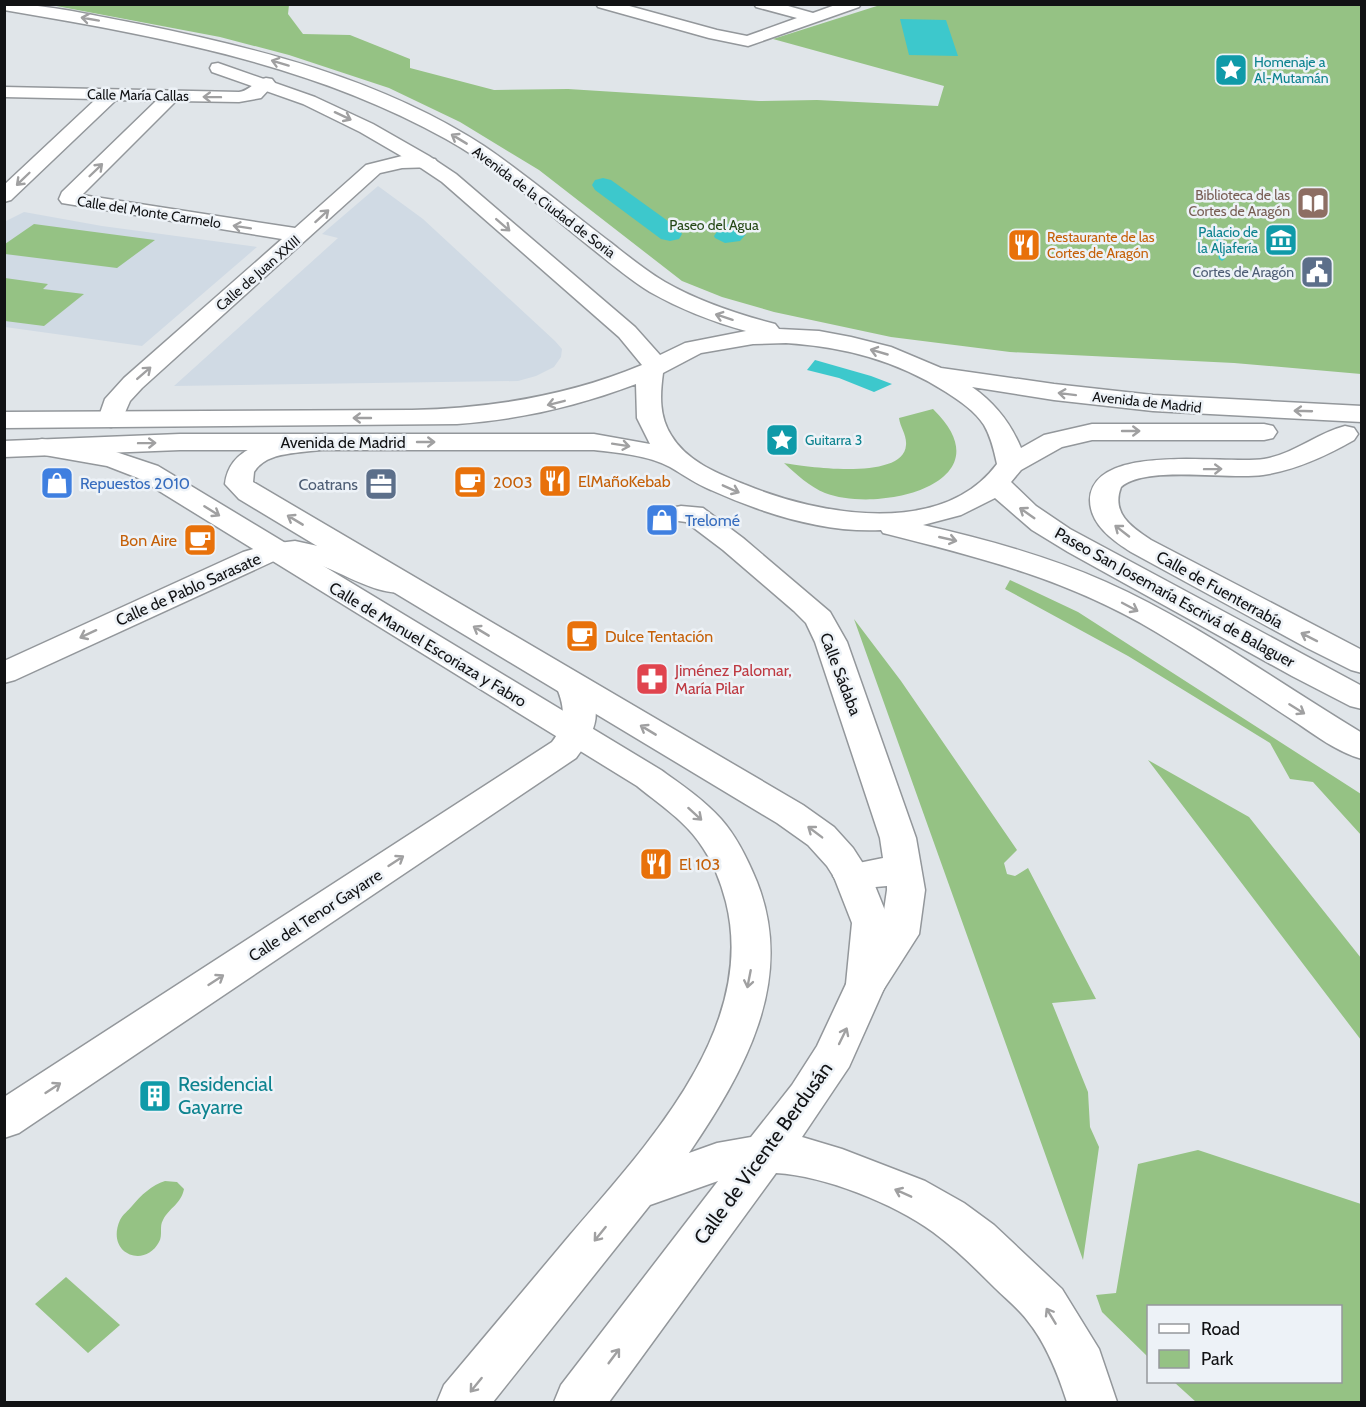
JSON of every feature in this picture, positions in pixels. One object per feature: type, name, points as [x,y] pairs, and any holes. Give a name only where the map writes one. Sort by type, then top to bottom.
[{"type":"main road","name":"Avenida de la Ciudad de Soria","points":[[4,4],[212,44],[300,69],[376,98],[433,124],[495,162],[642,277],[664,291],[712,313],[801,337]]},
{"type":"main road","points":[[603,4],[715,35],[748,41],[854,4]]},
{"type":"main road","points":[[628,4],[724,32],[730,36]]},
{"type":"main road","points":[[762,4],[814,18]]},
{"type":"main road","points":[[4,24],[28,28]]},
{"type":"main road","points":[[199,62],[266,83],[319,104],[381,133],[449,178],[637,342],[654,368],[647,398],[652,424],[668,449],[679,461],[707,478],[773,504],[871,522]]},
{"type":"main road","name":"Calle María Callas","points":[[4,92],[245,97],[255,94],[266,83]]},
{"type":"main road","points":[[4,196],[111,95]]},
{"type":"main road","name":"Calle del Monte Carmelo","points":[[171,96],[69,196],[69,199],[300,236]]},
{"type":"main road","name":"Calle de Juan XXIII","points":[[111,419],[118,399],[133,383],[373,169],[402,162],[428,163]]},
{"type":"main road","name":"Avenida de Madrid","points":[[4,420],[478,415],[556,403],[597,391],[654,368],[681,352],[726,340],[758,336],[801,337]]},
{"type":"main road","points":[[801,337],[852,345],[899,358],[933,373],[985,408],[1002,431],[1004,474]]},
{"type":"main road","name":"Avenida de Madrid","points":[[933,373],[1054,392],[1356,427]]},
{"type":"main road","name":"Avenida de Madrid","points":[[871,522],[929,516],[954,507],[1053,441],[1092,432],[1356,427]]},
{"type":"main road","name":"Calle de Fuenterrabía","points":[[1356,427],[1314,451],[1254,468],[1155,469],[1126,473],[1112,481],[1104,492],[1105,515],[1116,528],[1148,549],[1283,624],[1362,663]]},
{"type":"main road","name":"Avenida de Madrid","points":[[4,449],[180,442],[594,442],[632,447],[679,461]]},
{"type":"main road","points":[[318,442],[273,449],[251,458],[243,463],[238,473],[239,484],[249,493],[790,814],[821,836],[840,857],[852,876],[889,872],[902,864]]},
{"type":"main road","name":"Calle de Manuel Escoriaza y Fabro","points":[[42,447],[113,459],[148,472],[649,778],[704,822],[723,850],[738,882],[749,920],[752,962],[742,1014],[722,1064],[635,1191]]},
{"type":"main road","name":"Paseo San Josemaría Escrivá de Balaguer","points":[[1004,474],[1018,506],[1045,525],[1203,615],[1362,699]]},
{"type":"main road","name":"Calle Sádaba","points":[[681,514],[693,514],[733,544],[819,619],[831,642],[898,838],[906,890],[900,934],[866,984]]},
{"type":"main road","name":"Paseo San Josemaría Escrivá de Balaguer","points":[[871,522],[985,548],[1053,571],[1097,590],[1179,634],[1362,748]]},
{"type":"main road","name":"Calle de Pablo Sarasate","points":[[4,673],[253,558],[276,551],[298,550],[322,554],[354,569],[410,589]]},
{"type":"main road","points":[[571,684],[580,700],[581,715],[577,735]]},
{"type":"main road","name":"Calle del Tenor Gayarre","points":[[4,1120],[564,750],[577,735]]},
{"type":"main road","name":"Calle de Vicente Berdusán","points":[[579,1402],[765,1155],[834,1055],[866,984],[871,923],[852,876]]},
{"type":"main road","points":[[462,1402],[635,1191],[717,1162],[765,1155],[801,1156],[826,1162],[909,1195],[948,1217],[978,1240],[1045,1305],[1082,1366],[1092,1402]]},
{"type":"shaded area","points":[[378,186],[423,219],[555,341],[562,349],[561,357],[554,367],[536,376],[518,381],[174,386],[338,238],[322,234]]},
{"type":"shaded area","points":[[24,212],[102,226],[257,247],[142,346],[5,327],[4,222]]},
{"type":"green space","name":"Paseo del Agua","points":[[51,5],[289,5],[288,14],[303,34],[350,35],[410,59],[410,68],[494,90],[568,89],[759,101],[817,100],[938,106],[944,86],[773,39],[880,5],[1361,5],[1361,374],[1234,363],[1010,352],[891,337],[774,312],[722,297],[682,281],[539,170],[460,122],[389,88],[289,55],[220,37]]},
{"type":"green space","points":[[34,224],[155,240],[117,268],[5,254],[5,244]]},
{"type":"green space","points":[[5,278],[48,284],[43,289],[84,294],[44,326],[5,321]]},
{"type":"green space","points":[[933,409],[952,435],[956,456],[947,474],[928,487],[903,495],[876,499],[849,498],[819,490],[803,480],[784,463],[832,469],[872,468],[889,464],[901,456],[906,445],[899,418]]},
{"type":"green space","points":[[1010,580],[1078,612],[1361,794],[1361,835],[1313,782],[1290,779],[1270,743],[1128,656],[1005,589]]},
{"type":"green space","points":[[854,619],[901,681],[1017,850],[1004,863],[1007,874],[1015,876],[1028,868],[1096,999],[1052,1003],[1088,1092],[1090,1127],[1099,1147],[1083,1260]]},
{"type":"green space","points":[[1148,760],[1249,817],[1361,958],[1361,1040]]},
{"type":"green space","points":[[1198,1150],[1361,1204],[1361,1402],[1196,1402],[1175,1383],[1342,1383],[1342,1305],[1147,1305],[1147,1356],[1102,1312],[1096,1295],[1116,1293],[1138,1164]]},
{"type":"green space","points":[[165,1181],[177,1182],[184,1189],[162,1222],[159,1242],[145,1255],[129,1254],[118,1242],[117,1232],[120,1220],[143,1194]]},
{"type":"green space","points":[[66,1277],[120,1325],[88,1353],[35,1304]]},
{"type":"water","points":[[900,19],[946,20],[958,56],[909,55]]},
{"type":"water","points":[[729,224],[745,227],[746,234],[740,241],[725,243],[715,238],[721,226]]},
{"type":"water","points":[[815,360],[892,384],[874,392],[839,378],[807,370]]},
{"type":"waterway","points":[[603,185],[670,234]]},
{"type":"waterway","points":[[1217,230],[1222,259]]},
{"type":"place","name":"Homenaje a Al-Mutamán","points":[[1231,70]]},
{"type":"place","name":"Biblioteca de las Cortes de Aragón","points":[[1313,203]]},
{"type":"place","name":"Palacio de la Aljafería","points":[[1281,240]]},
{"type":"place","name":"Restaurante de las Cortes de Aragón","points":[[1024,245]]},
{"type":"place","name":"Cortes de Aragón","points":[[1317,272]]},
{"type":"place","name":"Guitarra 3","points":[[782,440]]},
{"type":"place","name":"ElMañoKebab","points":[[555,481]]},
{"type":"place","name":"2003","points":[[470,482]]},
{"type":"place","name":"Repuestos 2010","points":[[57,483]]},
{"type":"place","name":"Coatrans","points":[[381,484]]},
{"type":"place","name":"Trelomé","points":[[662,520]]},
{"type":"place","name":"Bon Aire","points":[[200,540]]},
{"type":"place","name":"Dulce Tentación","points":[[582,636]]},
{"type":"place","name":"Jiménez Palomar, María Pilar","points":[[652,679]]},
{"type":"place","name":"El 103","points":[[656,864]]},
{"type":"place","name":"Residencial Gayarre","points":[[155,1096]]}]
